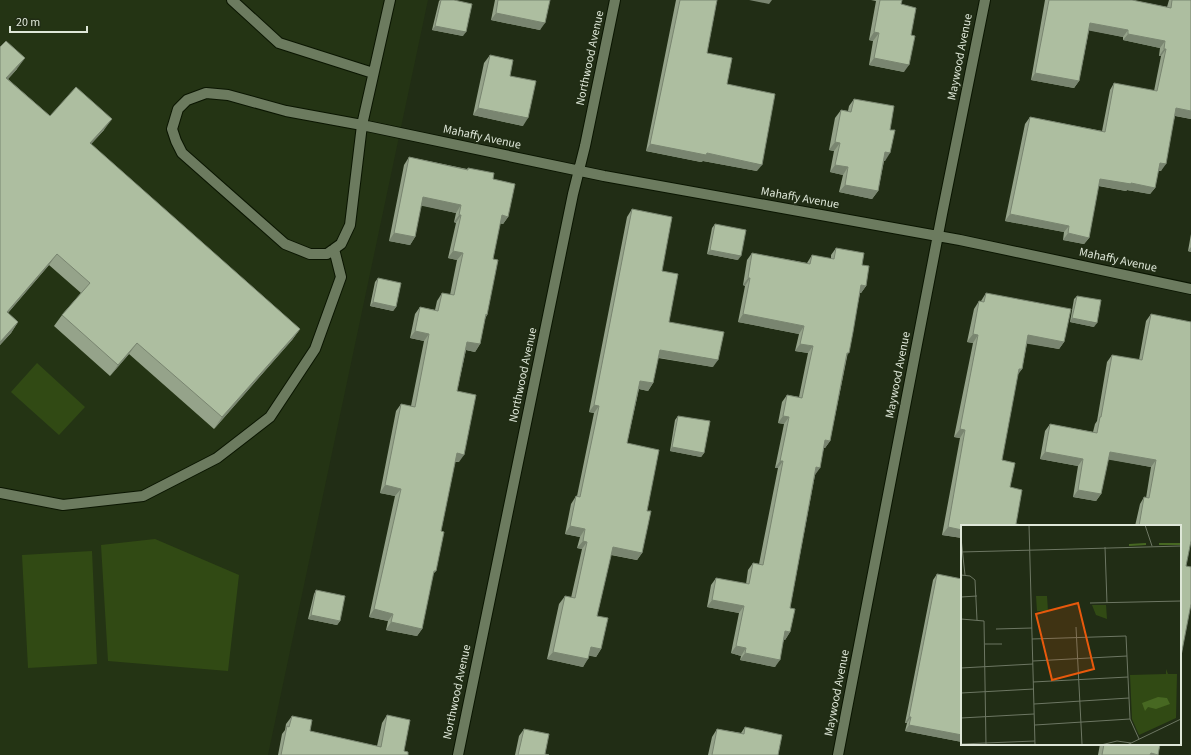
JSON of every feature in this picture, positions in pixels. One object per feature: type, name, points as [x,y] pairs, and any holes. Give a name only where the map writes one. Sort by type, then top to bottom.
[{"type":"street","points":[[232,0],[279,43],[373,73]]},
{"type":"street","points":[[0,493],[63,505],[143,496],[217,458],[270,417],[314,349],[342,277],[334,249],[341,244],[350,225],[362,125],[390,0]]},
{"type":"street","name":"Northwood Avenue","points":[[458,755],[615,0]]},
{"type":"street","name":"Maywood Avenue","points":[[838,755],[985,0]]},
{"type":"street","name":"Mahaffy Avenue","points":[[334,249],[327,254],[310,254],[285,244],[182,154],[172,129],[178,109],[187,100],[206,93],[228,95],[286,111],[362,125],[579,171],[938,236],[1191,289]]},
{"type":"shaded area","points":[[0,0],[428,0],[268,755],[0,755]]},
{"type":"shaded area","points":[[37,363],[85,407],[59,435],[11,392]]},
{"type":"shaded area","points":[[155,539],[239,575],[228,671],[108,661],[101,545]]},
{"type":"shaded area","points":[[92,551],[97,664],[28,668],[22,555]]},
{"type":"building","points":[[441,0],[454,0],[472,4],[466,32],[435,26]]},
{"type":"building","points":[[498,0],[550,0],[545,23],[496,13]]},
{"type":"building","points":[[680,0],[717,0],[707,53],[732,58],[727,84],[775,94],[762,165],[707,153],[706,155],[650,144]]},
{"type":"building","points":[[880,0],[902,0],[901,4],[916,8],[911,35],[915,36],[909,65],[874,58],[879,33],[874,32]]},
{"type":"building","points":[[1049,0],[1132,0],[1171,8],[1172,0],[1191,0],[1191,111],[1176,108],[1166,164],[1160,163],[1155,188],[1100,179],[1089,238],[1068,233],[1069,226],[1010,214],[1030,117],[1105,132],[1114,83],[1157,91],[1166,49],[1164,49],[1165,41],[1128,34],[1128,30],[1090,23],[1079,81],[1035,73]]},
{"type":"building","points":[[6,41],[25,58],[6,78],[50,116],[76,87],[112,119],[90,143],[300,329],[222,417],[137,343],[118,365],[62,315],[90,283],[57,254],[7,312],[18,322],[0,342],[0,47]]},
{"type":"building","points":[[490,55],[513,60],[510,76],[536,81],[528,118],[478,108]]},
{"type":"building","points":[[854,99],[894,106],[890,130],[895,130],[890,153],[885,152],[878,191],[845,185],[848,167],[835,165],[840,143],[835,142],[841,110],[851,112]]},
{"type":"building","points":[[409,157],[468,170],[468,168],[494,173],[493,179],[515,184],[508,217],[502,215],[493,259],[498,260],[480,344],[467,342],[457,391],[476,395],[464,455],[457,453],[441,531],[444,532],[422,629],[391,622],[393,614],[374,609],[401,489],[385,485],[401,404],[415,407],[429,334],[415,331],[420,307],[438,311],[442,293],[454,295],[463,253],[453,251],[461,215],[459,215],[461,205],[423,197],[415,237],[394,233]]},
{"type":"building","points":[[632,209],[672,217],[662,271],[678,274],[669,322],[724,332],[718,360],[660,350],[653,383],[640,381],[627,443],[659,450],[647,511],[651,511],[642,553],[613,547],[597,616],[608,618],[601,649],[591,647],[588,659],[553,652],[565,596],[575,598],[587,542],[583,541],[585,529],[570,526],[576,496],[580,497],[599,406],[594,405]]},
{"type":"building","points":[[715,224],[746,230],[741,256],[710,250]]},
{"type":"building","points":[[836,248],[864,253],[862,265],[869,266],[866,286],[861,285],[849,353],[847,353],[830,441],[825,440],[820,468],[816,467],[790,608],[795,609],[790,632],[785,631],[780,660],[745,653],[746,648],[736,646],[744,606],[712,600],[716,578],[749,584],[753,563],[763,565],[783,461],[780,461],[789,417],[783,416],[787,395],[802,398],[813,346],[800,344],[804,326],[743,314],[750,278],[748,278],[752,253],[810,264],[812,255],[834,259]]},
{"type":"building","points":[[378,278],[401,283],[396,307],[373,302]]},
{"type":"building","points":[[986,293],[1071,309],[1064,342],[1028,335],[1022,369],[1019,369],[1002,460],[1015,463],[1010,487],[1022,490],[1016,524],[1023,525],[961,525],[961,530],[948,527],[965,430],[960,429],[978,335],[973,334],[979,301],[984,302]]},
{"type":"building","points":[[1077,296],[1101,300],[1097,323],[1072,318]]},
{"type":"building","points":[[1151,314],[1191,322],[1191,541],[1186,566],[1191,567],[1191,604],[1181,656],[1181,525],[1139,525],[1144,497],[1149,498],[1156,460],[1110,452],[1101,494],[1078,490],[1083,459],[1045,452],[1050,424],[1097,433],[1112,355],[1142,360]]},
{"type":"building","points":[[678,416],[710,421],[704,453],[672,447]]},
{"type":"building","points":[[937,574],[961,579],[961,735],[909,725],[911,717],[909,717]]},
{"type":"building","points":[[316,590],[345,596],[340,621],[311,615]]},
{"type":"building","points":[[387,715],[410,720],[404,751],[408,752],[408,755],[281,755],[287,726],[289,727],[292,716],[312,720],[310,731],[381,747]]},
{"type":"building","points":[[745,727],[782,735],[778,755],[712,755],[717,729],[744,734]]},
{"type":"building","points":[[524,729],[549,734],[545,754],[549,755],[518,755]]},
{"type":"building","points":[[1104,745],[1160,745],[1158,755],[1151,753],[1150,755],[1102,755]]}]
